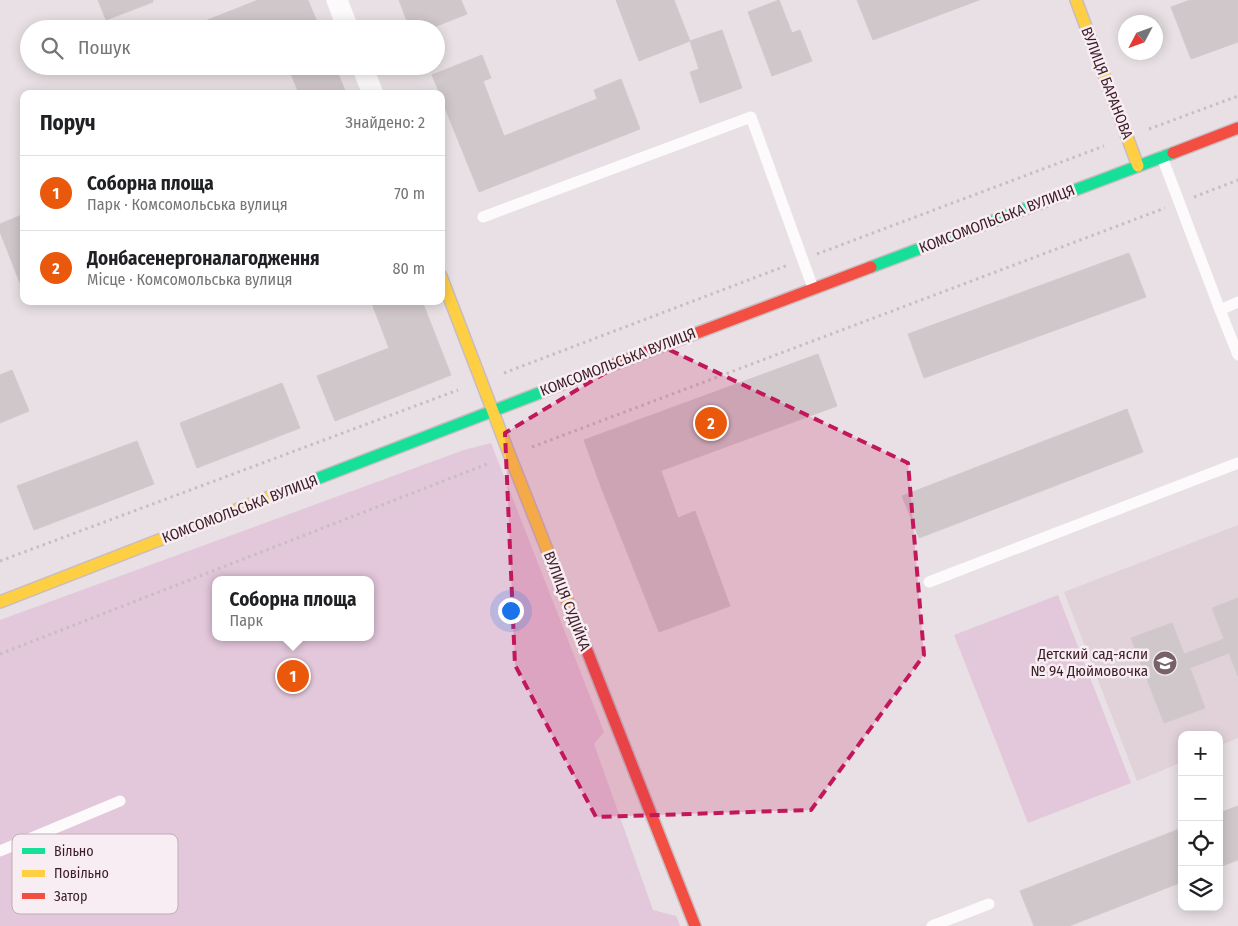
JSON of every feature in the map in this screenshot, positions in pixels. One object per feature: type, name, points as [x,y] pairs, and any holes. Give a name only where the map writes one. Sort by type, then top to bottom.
[{"type":"street","points":[[337,0],[345,20]]},
{"type":"street","name":"ВУЛИЦЯ БАРАНОВА","points":[[1076,0],[1138,166]]},
{"type":"street","points":[[366,75],[371,90]]},
{"type":"street","name":"КОМСОМОЛЬСЬКА ВУЛИЦЯ","points":[[0,602],[492,410],[1238,128]]},
{"type":"street","name":"ВУЛИЦЯ СУДІЙКА","points":[[445,286],[695,926]]},
{"type":"lane","points":[[483,217],[752,117],[813,288]]},
{"type":"lane","points":[[1162,157],[1238,355]]},
{"type":"lane","points":[[1220,310],[1238,302]]},
{"type":"lane","points":[[930,582],[1238,463]]},
{"type":"lane","points":[[42,834],[120,801]]},
{"type":"lane","points":[[0,852],[12,847]]},
{"type":"lane","points":[[932,926],[989,904]]},
{"type":"path","points":[[0,561],[1238,96]]},
{"type":"path","points":[[1191,198],[1238,180]]},
{"type":"path","points":[[0,654],[510,456],[1173,205]]},
{"type":"highlighted area","points":[[655,343],[908,463],[924,655],[811,810],[596,817],[515,665],[505,433]]},
{"type":"shaded area","points":[[491,443],[604,732],[594,744],[653,910],[676,916],[680,926],[0,926],[0,620],[464,450]]},
{"type":"shaded area","name":"Детский сад-ясли № 94 Дюймовочка","points":[[1238,525],[1238,738],[1223,744],[1223,731],[1178,731],[1178,764],[1137,781],[1064,592]]},
{"type":"shaded area","points":[[1058,595],[1131,783],[1028,823],[954,635]]},
{"type":"building","points":[[98,0],[153,0],[153,2],[106,20]]},
{"type":"building","points":[[258,0],[308,0],[316,20],[208,20]]},
{"type":"building","points":[[399,0],[461,0],[467,14],[445,23],[445,20],[407,20]]},
{"type":"building","points":[[616,0],[674,0],[690,41],[639,61]]},
{"type":"building","points":[[779,0],[792,33],[800,30],[812,61],[772,76],[748,12]]},
{"type":"building","points":[[857,0],[979,0],[873,40]]},
{"type":"building","points":[[1190,0],[1238,0],[1238,42],[1191,59],[1171,7]]},
{"type":"building","points":[[722,30],[742,88],[700,103],[690,72],[699,69],[690,41]]},
{"type":"building","points":[[482,55],[491,78],[483,81],[504,136],[597,99],[594,90],[621,79],[640,129],[479,192],[445,108],[445,90],[438,90],[432,75],[445,75],[445,70]]},
{"type":"building","points":[[292,75],[339,75],[345,90],[297,90]]},
{"type":"building","points":[[20,216],[20,283],[0,232],[0,224]]},
{"type":"building","points":[[1129,253],[1146,297],[924,378],[908,334]]},
{"type":"building","points":[[373,305],[424,305],[451,375],[335,421],[317,376],[389,348]]},
{"type":"building","points":[[818,354],[837,406],[603,492],[584,440]]},
{"type":"building","points":[[12,370],[29,411],[0,423],[0,375]]},
{"type":"building","points":[[282,383],[300,428],[197,468],[180,423]]},
{"type":"building","points":[[1127,409],[1143,452],[919,538],[902,496]]},
{"type":"building","points":[[137,441],[154,484],[34,530],[17,486]]},
{"type":"building","points":[[661,471],[678,518],[695,511],[730,606],[659,632],[603,492]]},
{"type":"building","points":[[1238,598],[1238,676],[1229,653],[1190,668],[1205,708],[1164,723],[1131,638],[1172,623],[1184,654],[1224,639],[1212,608]]},
{"type":"building","points":[[1238,806],[1238,860],[1223,866],[1223,821],[1223,812]]},
{"type":"building","points":[[1178,830],[1178,884],[1069,926],[1034,926],[1020,891]]},
{"type":"traffic: fast","points":[[871,267],[1173,153]]},
{"type":"traffic: fast","points":[[280,493],[586,375]]},
{"type":"traffic: slow","points":[[1076,0],[1138,166]]},
{"type":"traffic: slow","points":[[445,286],[584,643]]},
{"type":"traffic: slow","points":[[0,602],[280,493]]},
{"type":"traffic: jam","points":[[1173,153],[1238,128]]},
{"type":"traffic: jam","points":[[586,375],[871,267]]},
{"type":"traffic: jam","points":[[584,643],[695,926]]},
{"type":"place","name":"Донбасенергоналагодження","points":[[711,423]]},
{"type":"place","name":"Детский сад-ясли № 94 Дюймовочка","points":[[1165,663]]},
{"type":"place","name":"Соборна площа","points":[[293,676]]}]
